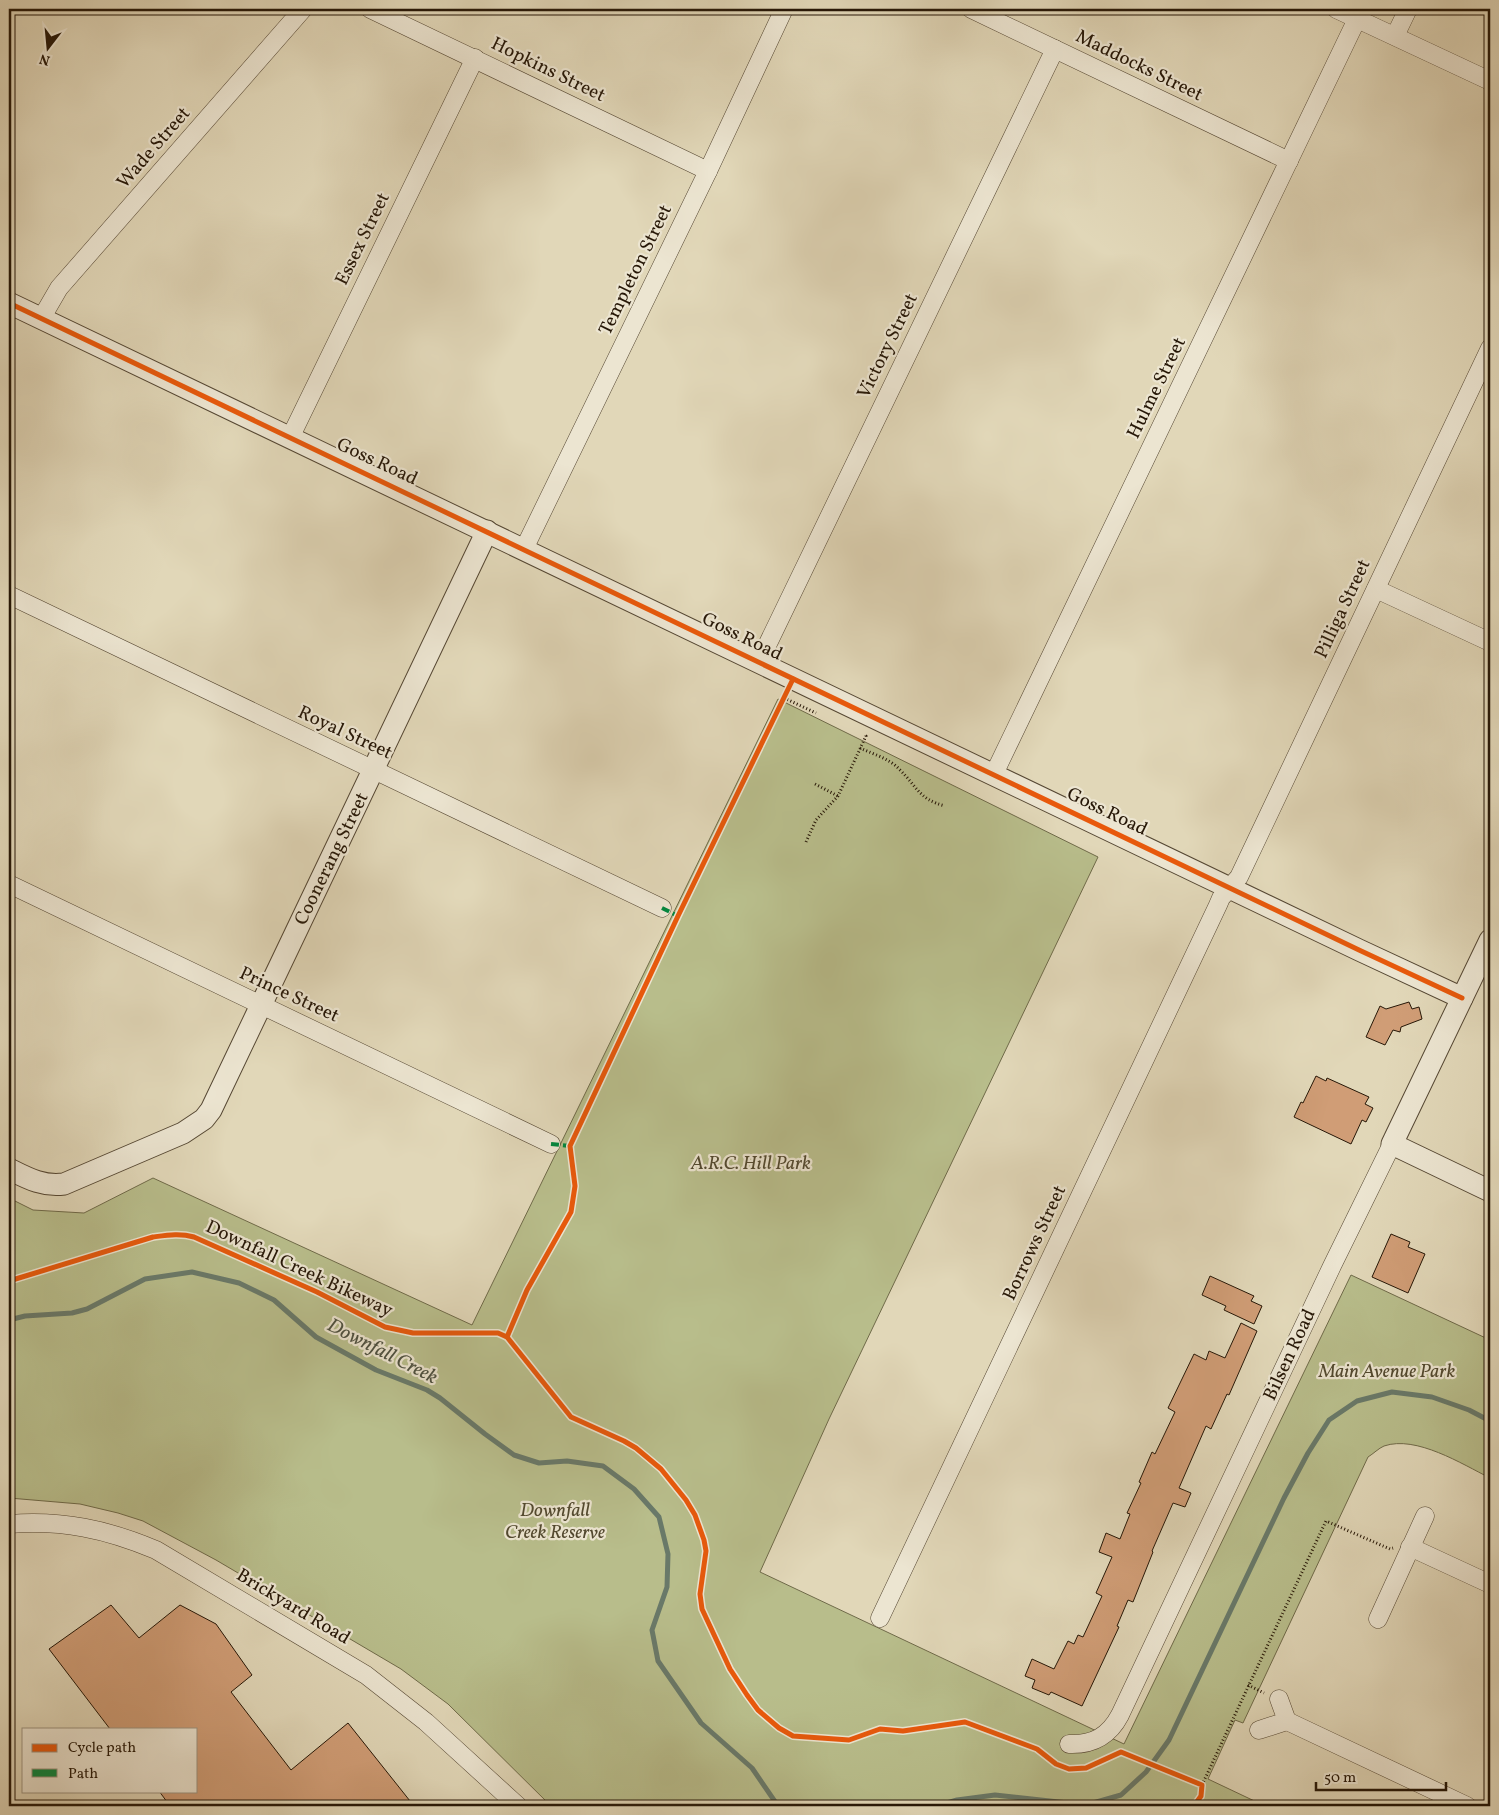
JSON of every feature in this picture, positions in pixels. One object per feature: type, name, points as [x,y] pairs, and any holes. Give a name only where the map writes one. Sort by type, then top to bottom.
[{"type":"street","name":"Wade Street","points":[[41,319],[59,288],[303,9]]},
{"type":"street","name":"Hopkins Street","points":[[370,9],[708,171]]},
{"type":"street","name":"Templeton Street","points":[[524,550],[708,171],[784,9]]},
{"type":"street","name":"Maddocks Street","points":[[970,9],[1289,162]]},
{"type":"street","points":[[1336,9],[1490,82]]},
{"type":"street","points":[[1395,36],[1408,9]]},
{"type":"street","name":"Hulme Street","points":[[994,774],[1357,19]]},
{"type":"street","name":"Victory Street","points":[[759,662],[1054,49]]},
{"type":"street","name":"Essex Street","points":[[290,438],[474,58]]},
{"type":"street","name":"Goss Road","points":[[9,303],[1462,998]]},
{"type":"street","name":"Pilliga Street","points":[[1231,888],[1239,877],[1490,348]]},
{"type":"street","name":"Coonerang Street","points":[[9,1169],[39,1183],[55,1186],[64,1184],[183,1133],[204,1119],[217,1099],[487,531]]},
{"type":"street","points":[[1376,589],[1490,642]]},
{"type":"street","name":"Royal Street","points":[[9,595],[662,908]]},
{"type":"street","name":"Prince Street","points":[[9,884],[551,1144]]},
{"type":"street","name":"Borrows Street","points":[[880,1618],[1221,898],[1231,888]]},
{"type":"street","name":"Bilsen Road","points":[[1069,1744],[1090,1742],[1100,1738],[1114,1726],[1120,1715],[1332,1266],[1490,940]]},
{"type":"street","points":[[1392,1144],[1490,1191]]},
{"type":"street","points":[[1378,1618],[1425,1516]]},
{"type":"street","name":"Brickyard Road","points":[[9,1524],[54,1522],[80,1525],[128,1538],[156,1550],[366,1675],[426,1722],[518,1806]]},
{"type":"street","points":[[1410,1547],[1490,1584]]},
{"type":"street","points":[[1279,1699],[1287,1721]]},
{"type":"street","points":[[1259,1730],[1287,1721],[1467,1806]]},
{"type":"path","points":[[780,707],[793,679]]},
{"type":"path","points":[[784,698],[817,713]]},
{"type":"path","points":[[806,842],[816,820],[838,796],[866,736],[858,732]]},
{"type":"path","points":[[860,748],[892,763],[916,790],[928,799],[945,806]]},
{"type":"path","points":[[815,784],[838,796]]},
{"type":"path","points":[[1194,1782],[1202,1788],[1326,1521],[1390,1549],[1410,1547]]},
{"type":"green space","points":[[778,699],[1098,857],[829,1419],[760,1572],[1124,1744],[1351,1275],[1490,1340],[1490,1478],[1453,1459],[1410,1444],[1384,1446],[1368,1457],[1243,1723],[1235,1720],[1208,1779],[1265,1806],[551,1806],[448,1704],[401,1669],[216,1560],[143,1521],[118,1513],[80,1504],[9,1498],[9,1198],[33,1210],[84,1213],[153,1178],[472,1325]]},
{"type":"building","points":[[1409,1002],[1412,1009],[1419,1007],[1422,1019],[1401,1027],[1400,1032],[1393,1030],[1385,1045],[1366,1037],[1380,1006],[1386,1009]]},
{"type":"building","points":[[1316,1076],[1326,1081],[1327,1078],[1369,1097],[1365,1104],[1373,1108],[1366,1122],[1362,1120],[1351,1144],[1294,1117]]},
{"type":"building","points":[[1391,1234],[1410,1242],[1408,1247],[1425,1254],[1408,1293],[1372,1277]]},
{"type":"building","points":[[1210,1276],[1254,1296],[1251,1301],[1262,1306],[1254,1324],[1224,1310],[1226,1306],[1202,1295]]},
{"type":"building","points":[[1241,1323],[1257,1331],[1229,1395],[1227,1394],[1211,1429],[1206,1426],[1179,1488],[1191,1493],[1185,1507],[1173,1503],[1133,1602],[1128,1600],[1117,1626],[1119,1627],[1082,1706],[1051,1692],[1049,1695],[1032,1688],[1035,1680],[1025,1676],[1032,1659],[1054,1669],[1068,1641],[1074,1644],[1078,1635],[1083,1637],[1102,1596],[1096,1593],[1112,1557],[1099,1552],[1106,1533],[1120,1539],[1130,1514],[1127,1513],[1141,1483],[1139,1482],[1152,1452],[1155,1454],[1175,1412],[1168,1408],[1194,1354],[1206,1360],[1209,1351],[1225,1358]]},
{"type":"building","points":[[111,1605],[139,1638],[180,1605],[216,1624],[252,1675],[231,1692],[291,1770],[348,1723],[414,1806],[170,1806],[160,1792],[198,1792],[198,1728],[109,1728],[49,1649]]},
{"type":"waterway","name":"Downfall Creek","points":[[9,1320],[25,1316],[72,1313],[87,1309],[145,1279],[192,1272],[239,1283],[274,1300],[316,1337],[376,1370],[427,1390],[440,1398],[514,1455],[539,1463],[567,1461],[603,1466],[634,1489],[659,1517],[668,1554],[667,1587],[652,1630],[658,1661],[701,1723],[752,1768],[778,1806]]},
{"type":"waterway","points":[[937,1806],[957,1800],[995,1795],[1086,1805],[1121,1795],[1146,1772],[1169,1740],[1284,1498],[1308,1453],[1329,1420],[1357,1401],[1392,1392],[1432,1397],[1469,1410],[1490,1421]]},
{"type":"marked path","points":[[662,908],[678,916]]},
{"type":"marked path","points":[[551,1144],[570,1146]]},
{"type":"cycle path","points":[[9,303],[1462,998]]},
{"type":"cycle path","points":[[507,1337],[527,1290],[571,1212],[575,1186],[570,1146],[678,916],[793,679]]},
{"type":"cycle path","name":"Downfall Creek Bikeway","points":[[9,1281],[153,1237],[184,1235],[194,1237],[317,1292],[385,1327],[413,1333],[498,1333],[507,1337],[571,1417],[636,1448],[661,1469],[686,1500],[695,1515],[706,1551],[700,1594],[702,1609],[730,1669],[758,1710],[779,1728],[793,1736],[849,1740],[880,1729],[903,1731],[965,1722],[1037,1749],[1056,1764],[1069,1769],[1086,1768],[1121,1752],[1202,1785],[1201,1796],[1194,1806]]},
{"type":"park label","name":"A.R.C. Hill Park","points":[[751,1164]]},
{"type":"park label","name":"Main Avenue Park","points":[[1387,1372]]},
{"type":"park label","name":"Downfall Creek Reserve","points":[[555,1522]]}]
